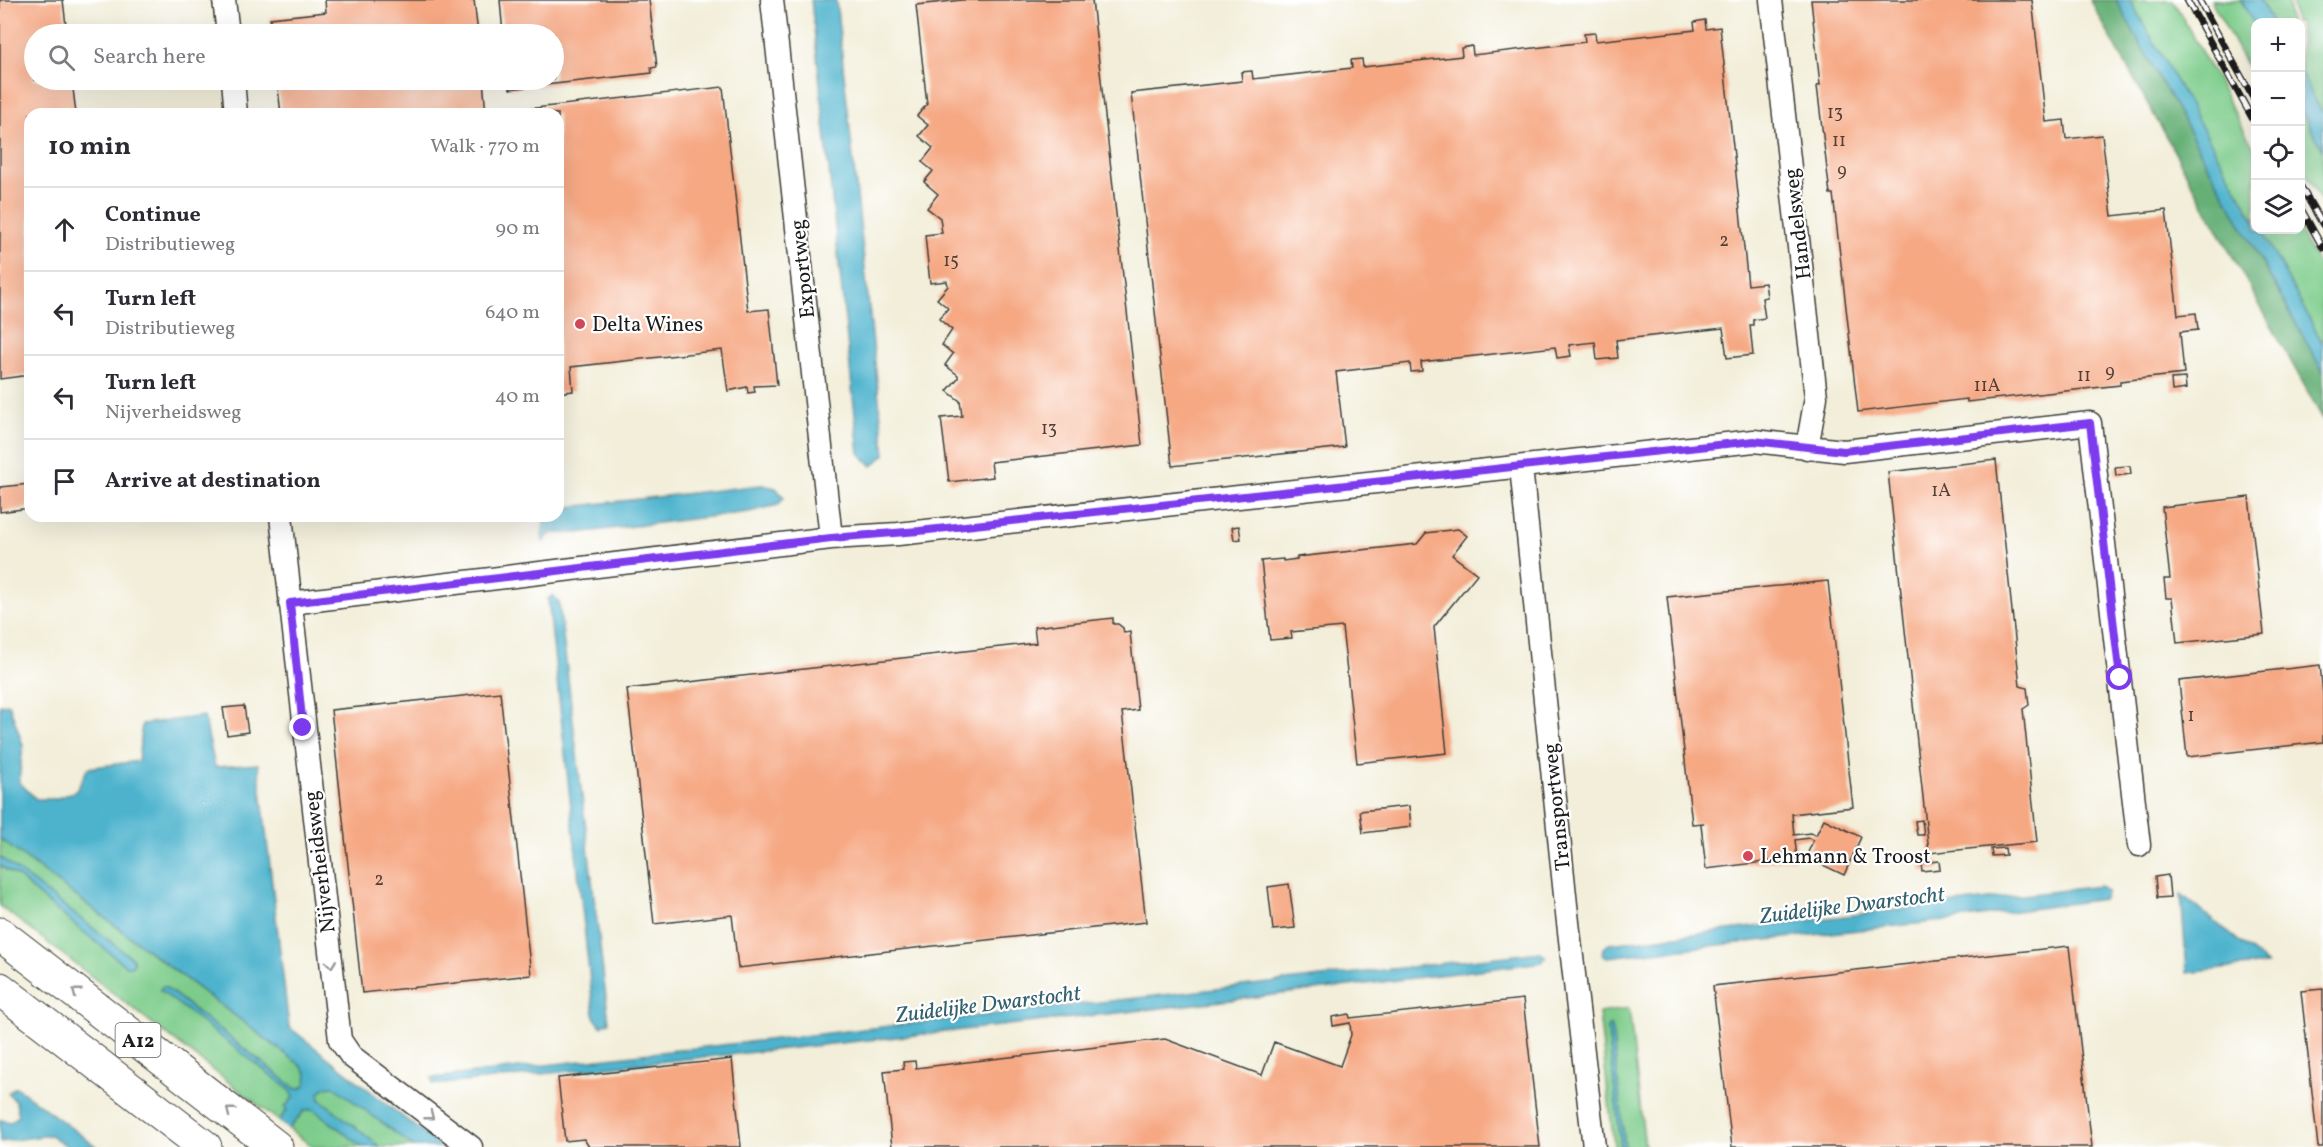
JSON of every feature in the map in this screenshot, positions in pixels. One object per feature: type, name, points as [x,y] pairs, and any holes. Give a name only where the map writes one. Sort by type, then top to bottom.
[{"type":"highway","name":"A12","points":[[0,934],[276,1147]]},
{"type":"highway","name":"A12","points":[[0,989],[199,1142]]},
{"type":"highway","name":"A12","points":[[0,1010],[199,1142]]},
{"type":"street","points":[[224,0],[227,24]]},
{"type":"street","name":"Exportweg","points":[[772,0],[831,538]]},
{"type":"street","name":"Handelsweg","points":[[1770,0],[1816,397],[1807,448]]},
{"type":"street","points":[[233,90],[235,108]]},
{"type":"street","points":[[290,603],[831,538],[898,534],[1754,441],[1844,451],[2090,423],[2139,845]]},
{"type":"street","name":"Transportweg","points":[[1521,467],[1594,1147]]},
{"type":"street","name":"Nijverheidsweg","points":[[282,522],[340,1040],[351,1056],[471,1147]]},
{"type":"green space","points":[[2090,0],[2116,0],[2323,372],[2323,419]]},
{"type":"green space","points":[[2130,0],[2173,0],[2251,143],[2251,214]]},
{"type":"green space","points":[[2211,0],[2241,0],[2251,19],[2251,74]]},
{"type":"green space","points":[[2260,0],[2288,0],[2290,18],[2270,18]]},
{"type":"green space","points":[[2292,0],[2323,0],[2323,114],[2305,81],[2305,18],[2294,18]]},
{"type":"green space","points":[[2305,118],[2323,150],[2323,205],[2305,171]]},
{"type":"green space","points":[[2263,234],[2301,234],[2323,273],[2323,344]]},
{"type":"green space","points":[[0,839],[299,1064],[307,1073],[306,1084],[296,1089],[165,987],[160,989],[290,1090],[293,1098],[285,1107],[287,1110],[279,1121],[0,906],[0,866],[19,877],[39,896],[126,966],[134,963],[133,959],[0,857]]},
{"type":"green space","points":[[1629,1008],[1645,1147],[1625,1147],[1610,1026],[1608,1028],[1621,1147],[1614,1147],[1599,1013]]},
{"type":"green space","points":[[333,1085],[414,1147],[380,1147],[320,1099],[319,1093],[325,1087]]},
{"type":"green space","points":[[313,1109],[363,1147],[313,1147],[289,1129],[304,1111]]},
{"type":"water","points":[[811,0],[836,0],[885,455],[872,466],[859,453]]},
{"type":"water","points":[[2116,0],[2130,0],[2251,214],[2251,234],[2263,234],[2265,237],[2323,344],[2323,372]]},
{"type":"water","points":[[2241,0],[2260,0],[2270,18],[2251,19]]},
{"type":"water","points":[[2305,81],[2323,114],[2323,150],[2305,116]]},
{"type":"water","points":[[762,485],[776,488],[784,498],[778,505],[749,512],[577,533],[551,533],[543,542],[544,522],[564,522],[564,509]]},
{"type":"water","points":[[553,595],[559,603],[609,1022],[601,1026],[594,1017],[548,599]]},
{"type":"water","points":[[9,704],[23,745],[19,782],[36,799],[55,799],[76,791],[88,768],[138,761],[142,724],[204,716],[215,767],[258,764],[289,1027],[441,1147],[414,1147],[333,1086],[325,1087],[319,1093],[320,1099],[380,1147],[363,1147],[313,1109],[304,1111],[289,1129],[279,1121],[287,1110],[285,1107],[293,1098],[290,1090],[160,990],[163,986],[165,987],[296,1089],[306,1084],[307,1073],[299,1064],[0,839],[0,705]]},
{"type":"water","points":[[0,857],[133,959],[134,963],[126,966],[39,896],[19,877],[0,866]]},
{"type":"water","points":[[2100,886],[2107,892],[2103,899],[1952,920],[1607,957],[1602,954],[1603,948],[1609,944]]},
{"type":"water","points":[[2181,894],[2267,964],[2187,973]]},
{"type":"water","points":[[1541,952],[1546,957],[1542,962],[1130,1012],[442,1084],[433,1084],[432,1078]]},
{"type":"water","points":[[1612,1027],[1625,1147],[1621,1147],[1608,1028]]},
{"type":"water","points":[[16,1087],[97,1147],[68,1147],[50,1135],[0,1142],[0,1120],[11,1122],[18,1116],[16,1102],[8,1093]]},
{"type":"building","points":[[0,0],[63,0],[66,24],[24,24],[24,90],[73,90],[75,108],[24,108],[24,376],[0,379]]},
{"type":"building","points":[[325,0],[474,0],[477,24],[271,24],[270,18],[326,12]]},
{"type":"building","points":[[500,0],[649,0],[657,67],[651,68],[652,73],[564,83],[564,24],[502,24]]},
{"type":"building","points":[[962,0],[1092,0],[1142,445],[991,462],[993,477],[949,482],[941,418],[962,416],[960,401],[947,391],[958,378],[958,375],[945,365],[953,354],[942,345],[952,330],[939,319],[948,308],[937,299],[948,286],[947,281],[930,283],[925,235],[942,233],[940,218],[927,208],[938,194],[924,182],[933,171],[922,162],[933,148],[919,136],[928,125],[917,116],[927,104],[916,5]]},
{"type":"building","points":[[1811,0],[2032,0],[2046,122],[2064,120],[2066,139],[2102,135],[2112,216],[2166,210],[2178,315],[2196,313],[2198,330],[2180,332],[2184,374],[2120,381],[2120,385],[1858,412],[1833,194],[1830,194],[1817,86],[1820,85]]},
{"type":"building","points":[[1705,20],[1706,29],[1720,27],[1748,285],[1765,283],[1767,297],[1762,298],[1765,318],[1753,320],[1753,325],[1750,325],[1753,355],[1727,358],[1723,328],[1616,340],[1618,358],[1597,360],[1595,342],[1569,345],[1571,356],[1557,358],[1555,347],[1421,362],[1422,371],[1411,372],[1410,363],[1336,372],[1345,447],[1172,466],[1131,93],[1242,81],[1241,72],[1252,71],[1253,79],[1352,68],[1351,60],[1362,59],[1363,67],[1462,56],[1461,48],[1472,46],[1473,55],[1585,42],[1584,34],[1595,33],[1596,41],[1695,30],[1694,22]]},
{"type":"building","points":[[723,87],[748,311],[769,309],[777,385],[754,386],[755,392],[748,393],[747,387],[728,391],[722,350],[571,367],[573,391],[564,392],[564,108],[534,108]]},
{"type":"building","points":[[278,90],[484,90],[485,108],[280,108]]},
{"type":"building","points":[[2185,378],[2186,389],[2172,391],[2171,379]]},
{"type":"building","points":[[1996,460],[2020,686],[2027,688],[2029,705],[2023,709],[2037,842],[1929,853],[1888,472]]},
{"type":"building","points":[[2130,466],[2131,474],[2116,476],[2115,467]]},
{"type":"building","points":[[24,485],[24,509],[0,512],[0,487]]},
{"type":"building","points":[[2249,497],[2264,634],[2177,643],[2172,598],[2166,598],[2164,579],[2170,579],[2162,507]]},
{"type":"building","points":[[1239,526],[1241,539],[1234,540],[1232,527]]},
{"type":"building","points":[[1458,529],[1467,536],[1452,555],[1477,574],[1434,627],[1447,753],[1357,763],[1342,627],[1291,632],[1292,638],[1270,640],[1261,561],[1283,559],[1283,561],[1297,559],[1297,557],[1417,544],[1426,533]]},
{"type":"building","points":[[1828,581],[1853,807],[1792,814],[1794,835],[1810,833],[1816,835],[1824,819],[1861,837],[1844,875],[1806,857],[1813,841],[1809,838],[1795,840],[1797,858],[1706,869],[1701,825],[1704,823],[1692,824],[1667,597]]},
{"type":"building","points":[[1113,618],[1113,624],[1118,624],[1123,628],[1124,633],[1130,632],[1138,710],[1122,712],[1146,922],[738,968],[732,915],[654,924],[627,689],[1036,643],[1034,627]]},
{"type":"building","points":[[2320,665],[2323,695],[2323,742],[2187,757],[2179,681]]},
{"type":"building","points":[[500,692],[531,975],[362,993],[331,710]]},
{"type":"building","points":[[244,706],[248,732],[227,735],[223,708]]},
{"type":"building","points":[[1409,806],[1411,827],[1363,833],[1360,811]]},
{"type":"building","points":[[1922,820],[1924,835],[1917,835],[1915,821]]},
{"type":"building","points":[[2005,848],[2006,855],[1992,856],[1991,849]]},
{"type":"building","points":[[1939,861],[1940,869],[1922,871],[1921,863]]},
{"type":"building","points":[[2168,875],[2170,897],[2157,898],[2155,877]]},
{"type":"building","points":[[1289,884],[1295,928],[1273,930],[1268,887]]},
{"type":"building","points":[[2069,946],[2092,1147],[1732,1147],[1713,986]]},
{"type":"building","points":[[2323,989],[2323,1147],[2318,1147],[2301,991]]},
{"type":"building","points":[[1523,999],[1540,1147],[892,1147],[884,1071],[904,1069],[903,1062],[915,1061],[916,1068],[1165,1039],[1262,1075],[1274,1042],[1340,1066],[1351,1035],[1350,1023],[1333,1026],[1332,1017],[1349,1014],[1350,1018]]},
{"type":"building","points":[[732,1059],[741,1147],[589,1147],[584,1139],[565,1141],[558,1078]]},
{"type":"railway","points":[[2187,0],[2251,116]]},
{"type":"railway","points":[[2199,0],[2251,94]]},
{"type":"railway","points":[[2305,194],[2323,225]]},
{"type":"railway","points":[[2305,216],[2323,248]]},
{"type":"place","name":"Delta Wines","points":[[580,324]]},
{"type":"place","name":"Lehmann & Troost","points":[[1748,856]]},
{"type":"route","points":[[303,728],[290,603],[831,538],[898,534],[1754,441],[1844,451],[2090,423],[2120,678]]},
{"type":"water label","name":"Zuidelijke Dwarstocht","points":[[1852,904]]},
{"type":"water label","name":"Zuidelijke Dwarstocht","points":[[988,1003]]}]
